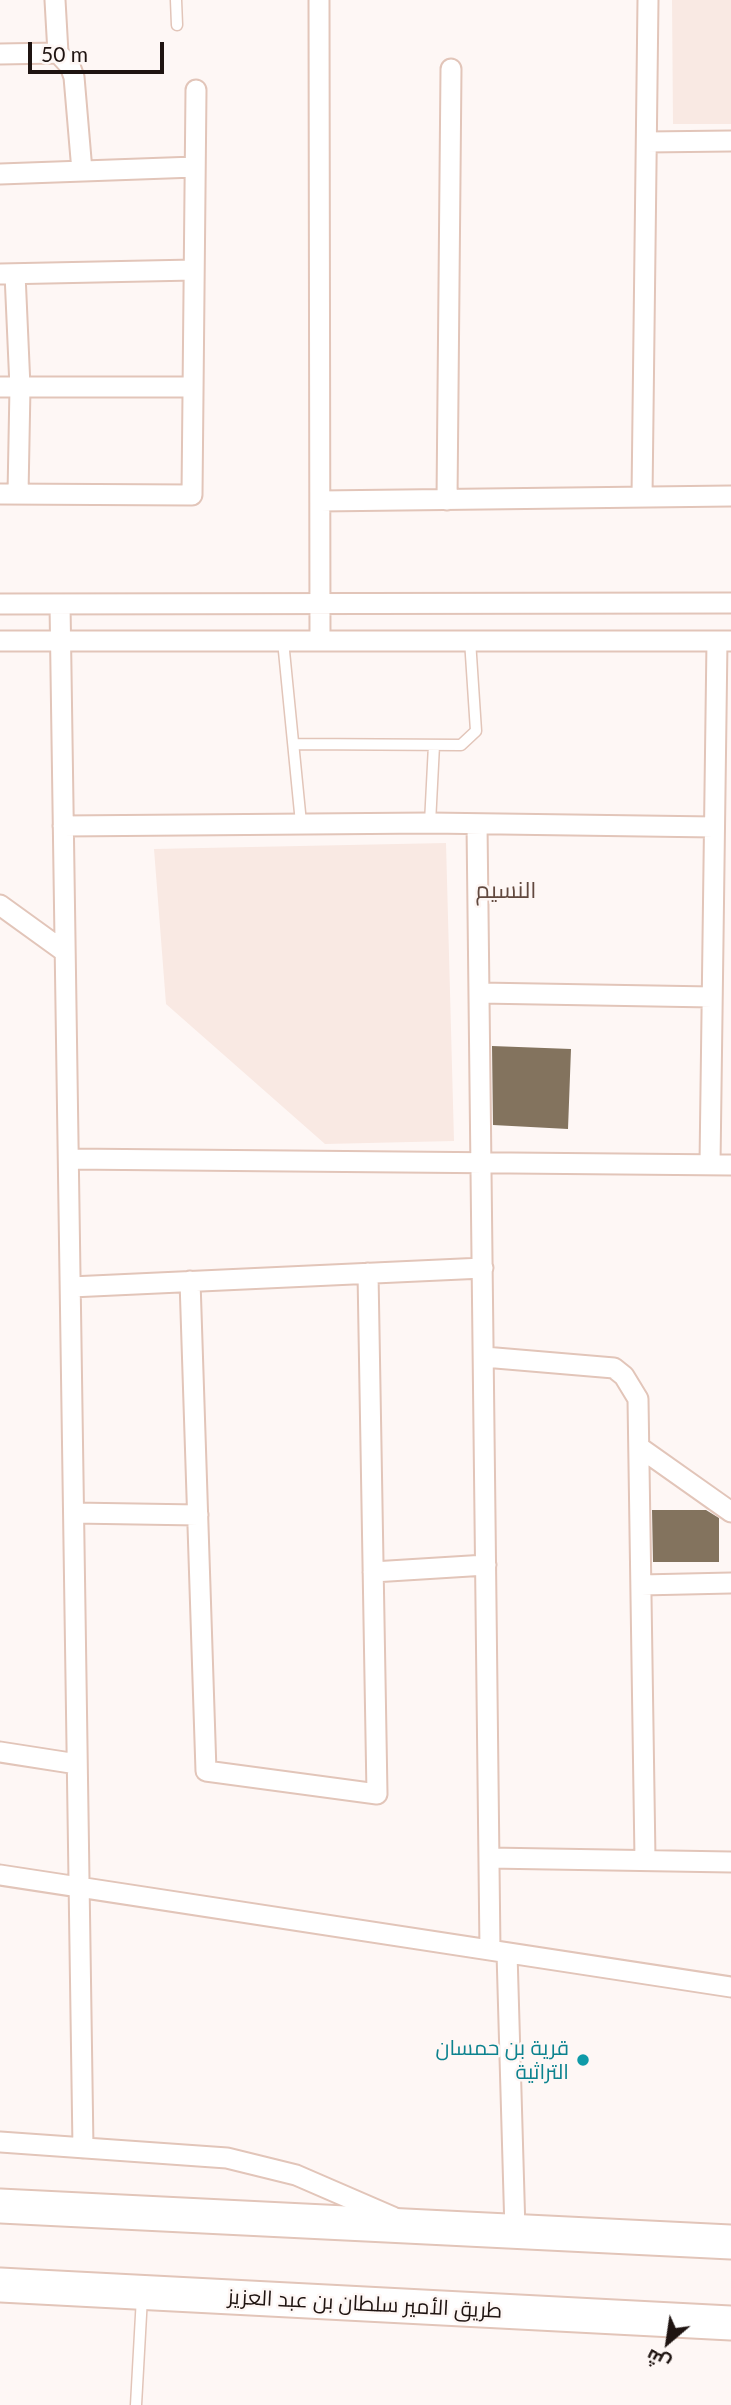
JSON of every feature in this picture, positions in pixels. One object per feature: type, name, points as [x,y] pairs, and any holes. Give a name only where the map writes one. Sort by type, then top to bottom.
[{"type":"highway","points":[[0,2206],[731,2242]]},
{"type":"highway","name":"طريق الأمير سلطان بن عبد العزيز","points":[[0,2285],[731,2323]]},
{"type":"street","points":[[55,0],[58,53],[70,66],[74,78],[82,171]]},
{"type":"street","points":[[319,0],[320,640]]},
{"type":"street","points":[[642,497],[648,0]]},
{"type":"street","points":[[0,54],[58,53]]},
{"type":"street","points":[[447,500],[451,69]]},
{"type":"street","points":[[194,270],[8,274],[20,387],[9,494],[192,495],[196,90]]},
{"type":"street","points":[[647,142],[731,141]]},
{"type":"street","points":[[0,174],[195,167]]},
{"type":"street","points":[[0,387],[193,387]]},
{"type":"street","points":[[320,501],[731,496]]},
{"type":"street","points":[[0,604],[731,603]]},
{"type":"street","points":[[60,604],[83,2148]]},
{"type":"street","points":[[0,641],[724,641],[724,755],[714,827],[710,1164]]},
{"type":"street","points":[[63,825],[430,823],[714,827]]},
{"type":"street","points":[[477,824],[489,1858],[499,1951],[515,2231]]},
{"type":"street","points":[[0,905],[65,952]]},
{"type":"street","points":[[480,993],[712,997]]},
{"type":"street","points":[[69,1160],[731,1165]]},
{"type":"street","points":[[71,1287],[483,1268]]},
{"type":"street","points":[[190,1281],[206,1771],[377,1794],[368,1273]]},
{"type":"street","points":[[484,1357],[614,1368],[624,1376],[638,1399],[645,1859]]},
{"type":"street","points":[[639,1447],[731,1512]]},
{"type":"street","points":[[74,1513],[198,1515]]},
{"type":"street","points":[[373,1572],[486,1565]]},
{"type":"street","points":[[641,1585],[731,1583]]},
{"type":"street","points":[[0,1752],[77,1764]]},
{"type":"street","points":[[489,1858],[731,1862]]},
{"type":"street","points":[[0,1875],[731,1987]]},
{"type":"street","points":[[0,2142],[227,2158],[296,2175],[414,2226]]},
{"type":"lane","points":[[176,0],[177,25]]},
{"type":"lane","points":[[284,640],[296,744],[301,823]]},
{"type":"lane","points":[[296,744],[461,746],[476,731],[470,640]]},
{"type":"lane","points":[[430,823],[434,745]]},
{"type":"lane","points":[[135,2405],[142,2292]]},
{"type":"shaded area","points":[[672,0],[731,0],[731,124],[673,124]]},
{"type":"shaded area","points":[[446,843],[454,1141],[325,1144],[166,1004],[154,849]]},
{"type":"building","points":[[492,1046],[571,1049],[568,1129],[493,1125]]},
{"type":"building","points":[[652,1510],[706,1510],[719,1518],[719,1562],[653,1562]]},
{"type":"place","name":"قرية بن حمسان التراثية","points":[[583,2060]]},
{"type":"district","name":"النسيم","points":[[506,891]]}]
